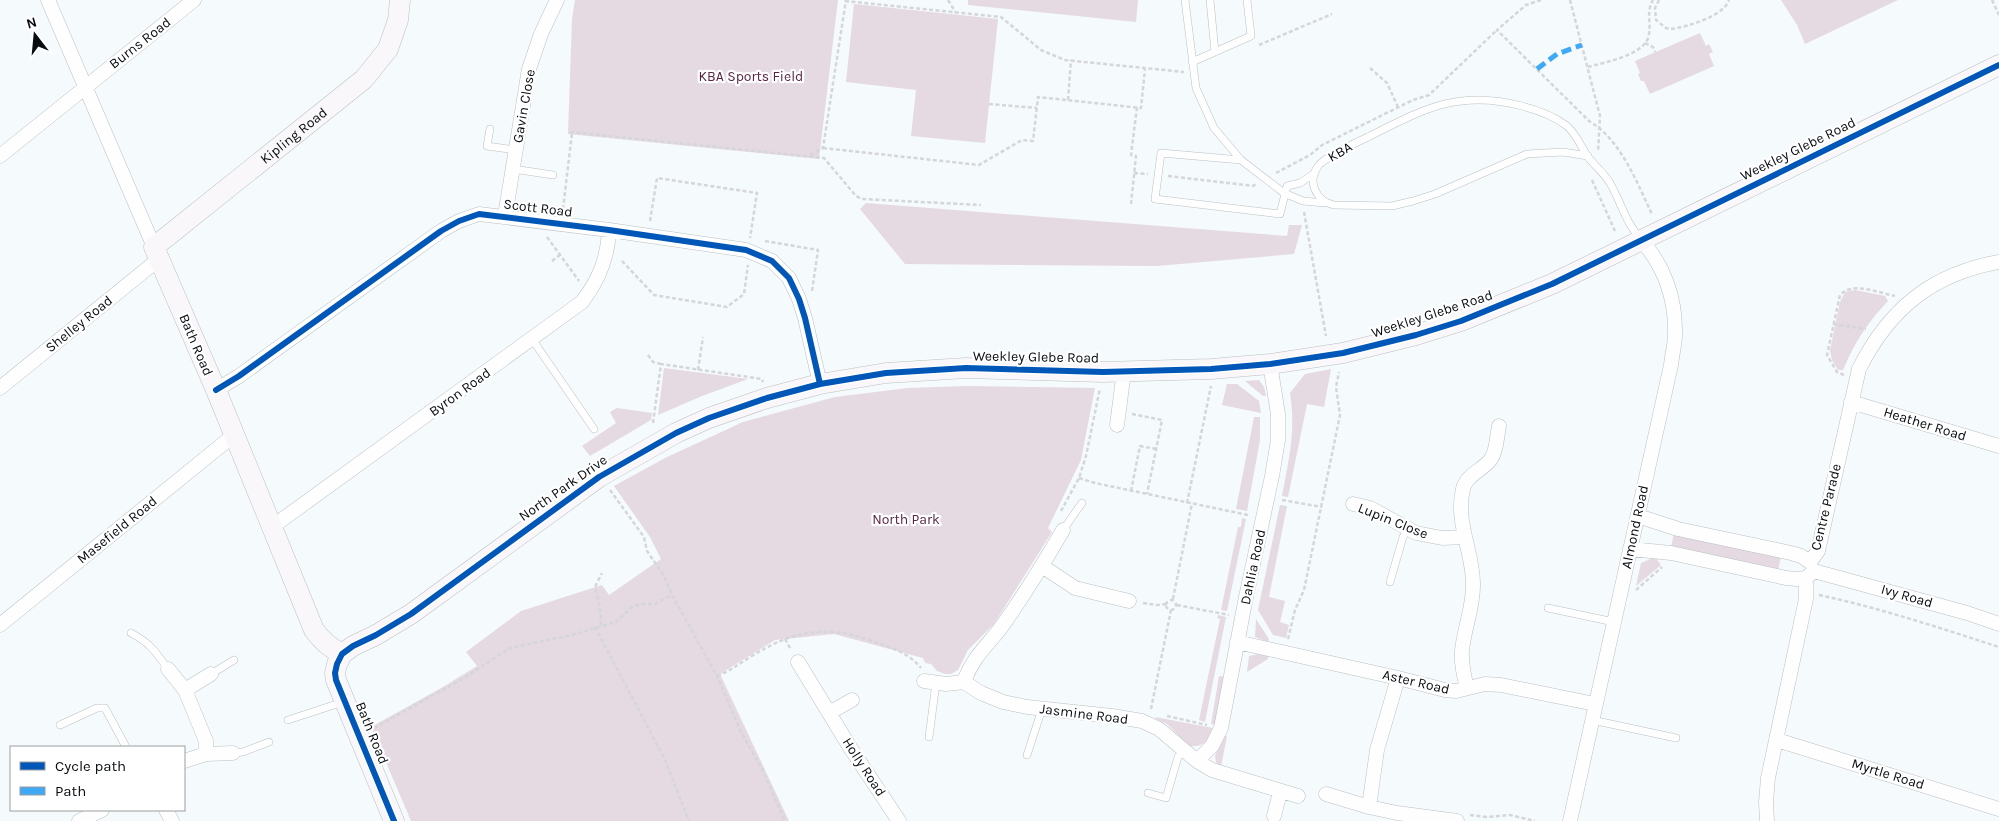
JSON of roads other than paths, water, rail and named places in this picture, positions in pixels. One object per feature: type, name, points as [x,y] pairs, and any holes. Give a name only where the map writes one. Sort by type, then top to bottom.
[{"type":"street","name":"Bath Road","points":[[48,0],[216,390],[314,630],[322,640],[342,654],[335,673],[394,821]]},
{"type":"street","name":"Burns Road","points":[[0,156],[194,0]]},
{"type":"street","name":"Kipling Road","points":[[156,253],[364,79],[388,49],[398,20],[400,0]]},
{"type":"street","name":"Gavin Close","points":[[506,216],[529,69],[541,34],[557,0]]},
{"type":"street","name":"Weekley Glebe Road","points":[[820,384],[886,373],[966,368],[1124,371],[1211,369],[1270,364],[1343,353],[1416,335],[1461,321],[1552,284],[1999,65]]},
{"type":"street","name":"Scott Road","points":[[216,390],[239,376],[441,231],[459,221],[479,214],[506,216],[746,250],[772,261],[789,278],[800,299],[820,384]]},
{"type":"street","name":"Byron Road","points":[[272,527],[582,302],[593,288],[603,266],[609,230]]},
{"type":"street","name":"Almond Road","points":[[1570,821],[1671,365],[1676,334],[1673,304],[1666,280],[1652,253],[1641,240]]},
{"type":"street","name":"Shelley Road","points":[[0,388],[156,253]]},
{"type":"street","name":"Centre Parade","points":[[1767,821],[1768,778],[1806,599],[1810,570],[1818,551],[1860,369],[1884,328],[1898,312],[1934,284],[1956,273],[1999,262]]},
{"type":"street","name":"Dahlia Road","points":[[1197,761],[1212,746],[1221,728],[1272,476],[1278,440],[1278,414],[1270,364]]},
{"type":"street","points":[[1118,418],[1124,371]]},
{"type":"street","name":"North Park Drive","points":[[342,654],[411,614],[599,477],[646,449],[709,418],[768,398],[820,384]]},
{"type":"street","name":"Heather Road","points":[[1851,402],[1999,446]]},
{"type":"street","points":[[1467,688],[1462,668],[1462,650],[1472,600],[1473,585],[1472,570],[1464,538],[1461,510],[1462,490],[1466,482],[1490,460],[1494,452],[1499,426]]},
{"type":"street","name":"Masefield Road","points":[[0,625],[234,435]]},
{"type":"street","name":"Lupin Close","points":[[1352,504],[1370,508],[1416,533],[1428,537],[1464,538]]},
{"type":"street","name":"Ivy Road","points":[[1638,516],[1678,529],[1791,553],[1801,556],[1810,570],[1949,608],[1999,624]]},
{"type":"street","points":[[930,682],[946,684],[964,682],[969,667],[1004,624],[1063,530]]},
{"type":"street","name":"Ivy Road","points":[[1630,549],[1671,553],[1797,580],[1810,570]]},
{"type":"street","points":[[1042,566],[1075,588],[1097,595],[1130,601]]},
{"type":"street","name":"Aster Road","points":[[1237,642],[1445,690],[1485,684],[1501,685],[1595,704]]},
{"type":"street","name":"Holly Road","points":[[798,662],[899,821]]},
{"type":"street","points":[[168,669],[186,690],[206,741],[206,754]]},
{"type":"street","points":[[186,690],[211,674]]},
{"type":"street","points":[[1369,807],[1378,750],[1398,678]]},
{"type":"street","name":"Jasmine Road","points":[[964,682],[981,693],[1003,702],[1042,709],[1149,718],[1197,761],[1222,774],[1298,796]]},
{"type":"street","points":[[829,712],[852,700]]},
{"type":"street","name":"Myrtle Road","points":[[1777,740],[1999,809]]},
{"type":"street","points":[[185,762],[206,754],[233,752]]},
{"type":"street","points":[[1274,816],[1280,792]]},
{"type":"street","points":[[1326,794],[1392,816],[1457,821]]},
{"type":"street","points":[[79,821],[100,811]]},
{"type":"lane","points":[[1185,0],[1196,88],[1214,128],[1241,160],[1284,192],[1304,201],[1334,205],[1392,206],[1413,202],[1435,194],[1527,154],[1564,152],[1588,156]]},
{"type":"lane","points":[[1210,0],[1215,52]]},
{"type":"lane","points":[[1192,62],[1251,36],[1247,0]]},
{"type":"lane","name":"KBA","points":[[1325,203],[1317,196],[1313,187],[1315,173],[1320,164],[1356,143],[1407,118],[1438,106],[1467,99],[1491,99],[1532,108],[1550,115],[1567,126],[1580,141],[1588,156],[1610,182],[1634,232],[1641,240]]},
{"type":"lane","points":[[490,129],[488,146],[516,150]]},
{"type":"lane","points":[[1241,160],[1160,153],[1154,199],[1280,214],[1286,186],[1300,183],[1315,173]]},
{"type":"lane","points":[[513,169],[553,175]]},
{"type":"lane","points":[[532,339],[594,429]]},
{"type":"lane","points":[[1063,530],[1082,503]]},
{"type":"lane","points":[[1390,582],[1396,557],[1408,528]]},
{"type":"lane","points":[[1548,608],[1614,622]]},
{"type":"lane","points":[[130,633],[145,640],[168,669]]},
{"type":"lane","points":[[211,674],[234,660]]},
{"type":"lane","points":[[929,738],[930,682]]},
{"type":"lane","points":[[288,720],[345,702]]},
{"type":"lane","points":[[60,725],[97,708],[106,708],[125,746]]},
{"type":"lane","points":[[1027,755],[1042,709]]},
{"type":"lane","points":[[1592,720],[1676,738]]},
{"type":"lane","points":[[233,752],[243,752],[269,742]]},
{"type":"lane","points":[[1148,793],[1166,798],[1178,757],[1184,750]]},
{"type":"park label","name":"KBA Sports Field","points":[[751,76]]},
{"type":"park label","name":"North Park","points":[[906,519]]}]
